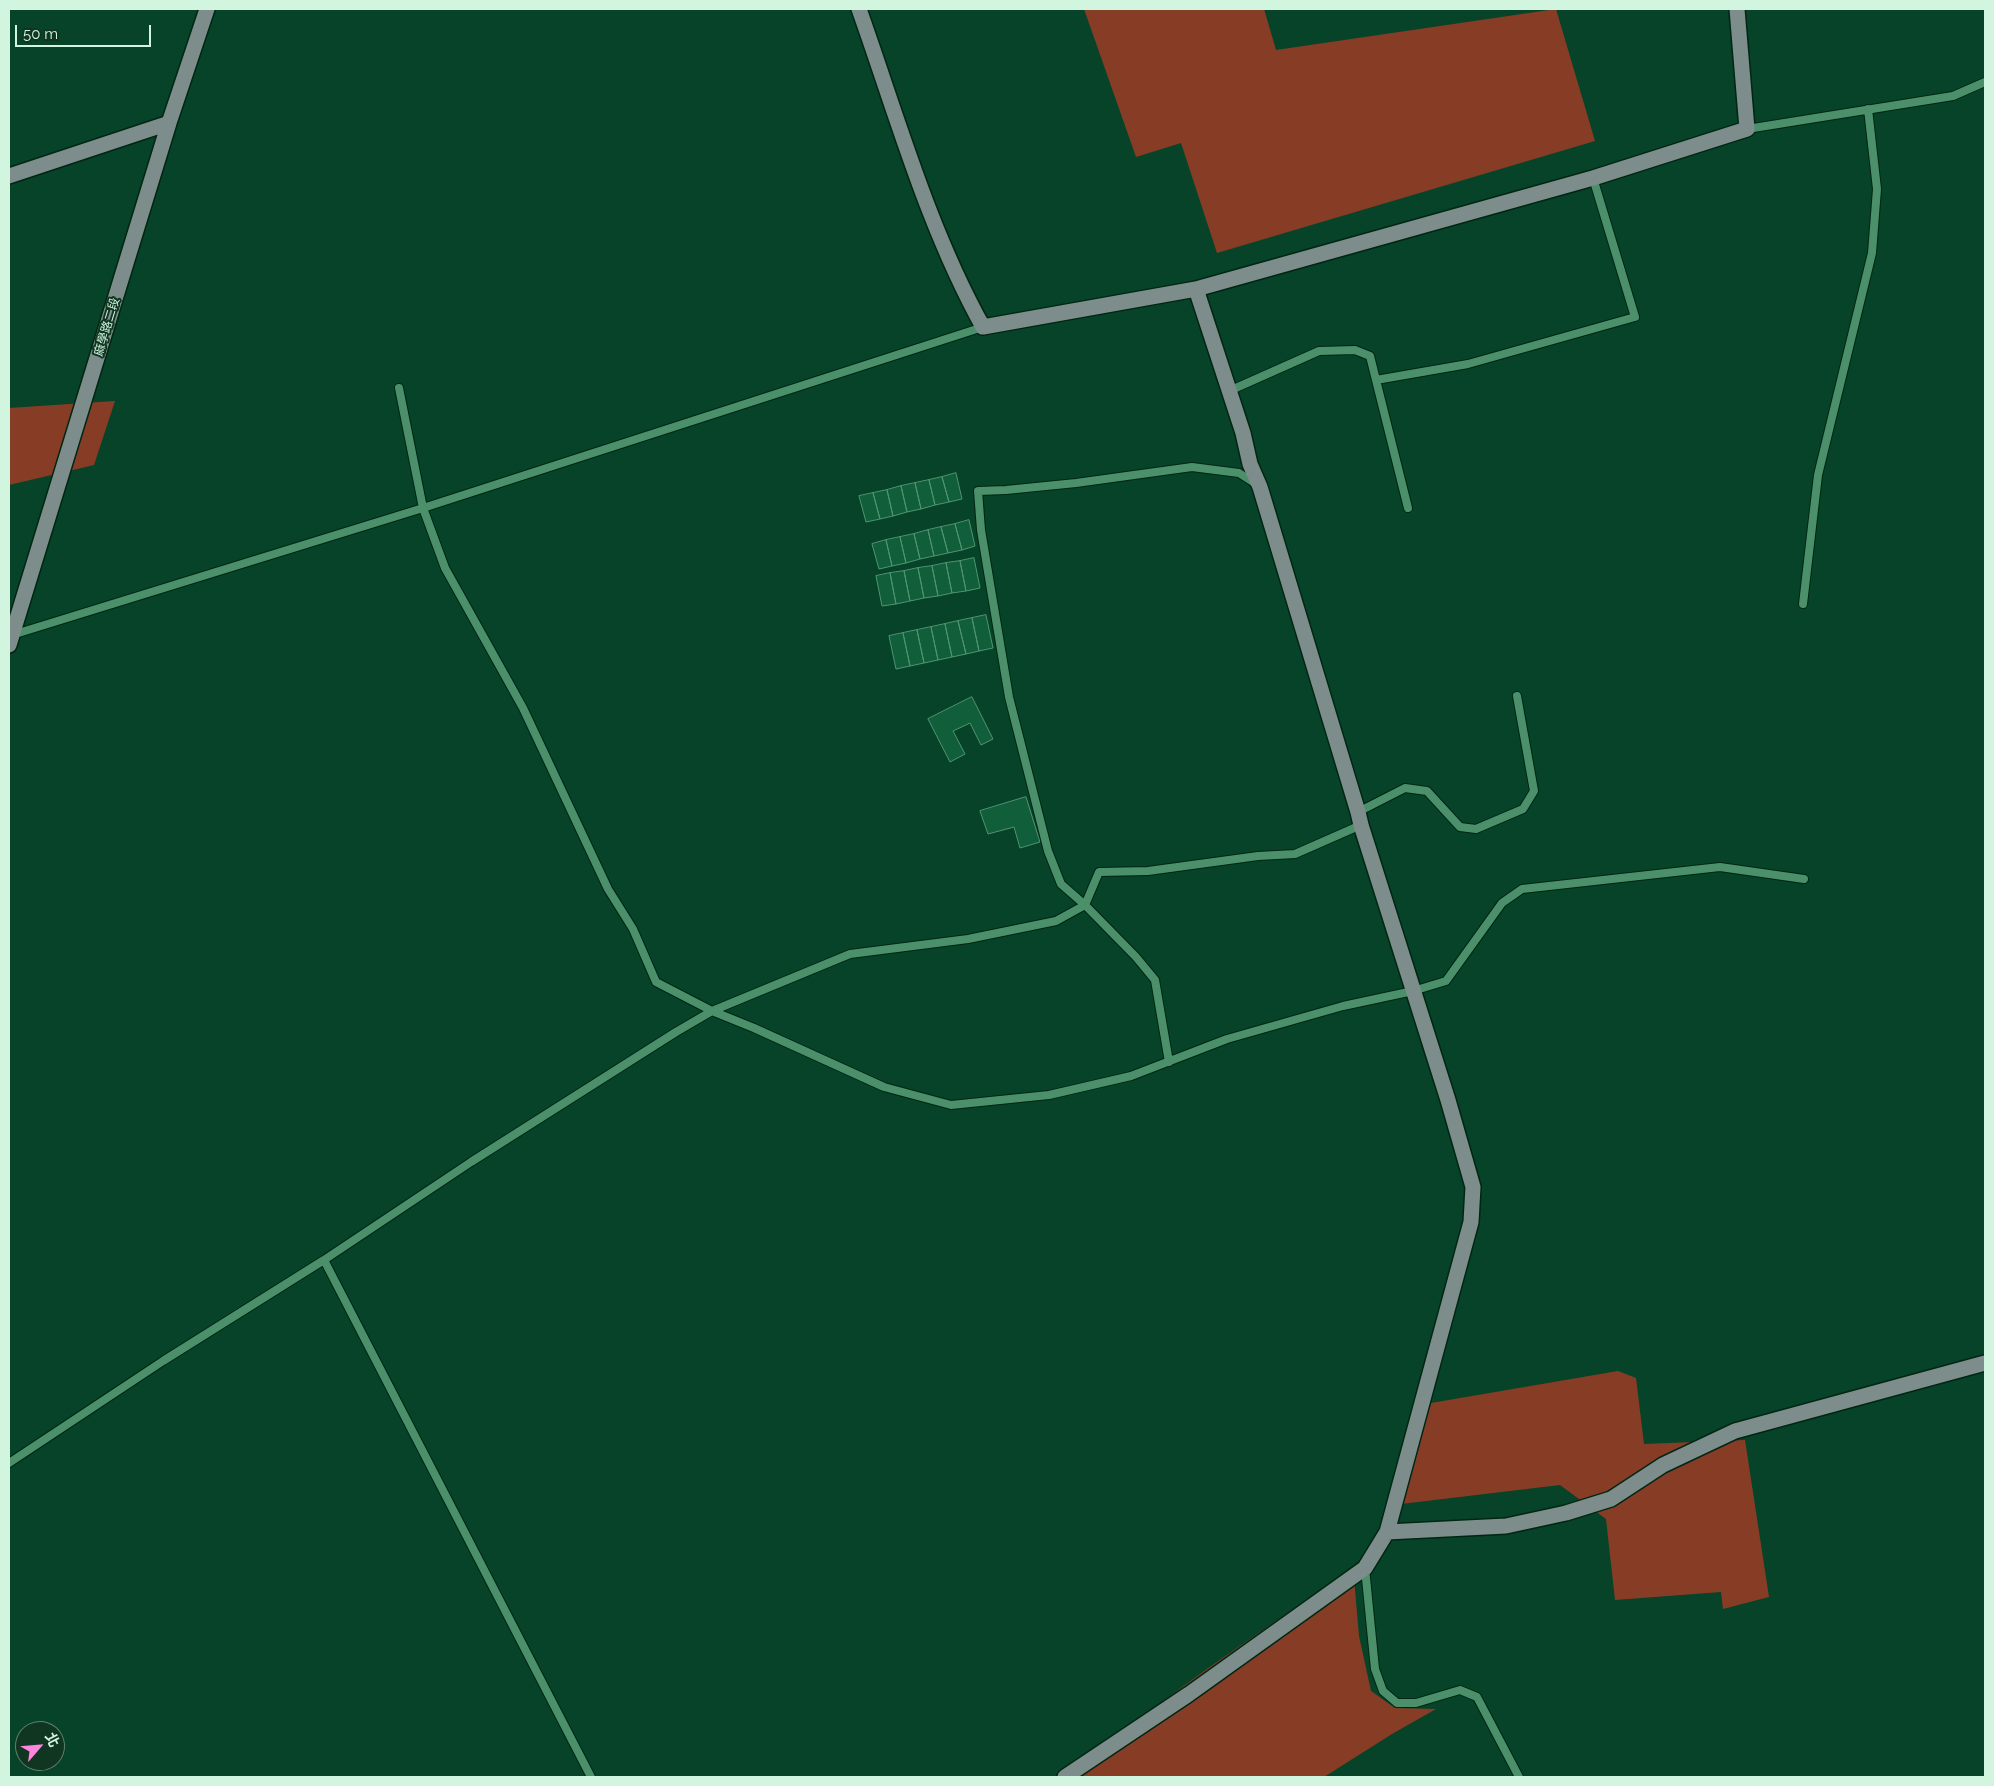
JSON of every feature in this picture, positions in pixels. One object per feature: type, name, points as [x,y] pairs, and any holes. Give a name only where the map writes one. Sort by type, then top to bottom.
[{"type":"street","name":"麻學路二段","points":[[10,640],[169,123],[207,9]]},
{"type":"street","points":[[859,9],[930,210],[964,292],[983,327],[1196,289],[1593,178],[1747,129],[1737,9]]},
{"type":"street","points":[[9,176],[169,123]]},
{"type":"street","points":[[1065,1777],[1189,1694],[1365,1568],[1387,1532],[1471,1222],[1473,1187],[1448,1100],[1359,818],[1260,486],[1250,464],[1243,433],[1196,289]]},
{"type":"street","points":[[1387,1532],[1506,1526],[1566,1513],[1611,1499],[1663,1465],[1735,1431],[1985,1363]]},
{"type":"lane","points":[[1747,129],[1953,96],[1985,82]]},
{"type":"lane","points":[[1803,604],[1818,475],[1872,253],[1877,189],[1868,109]]},
{"type":"lane","points":[[1376,380],[1468,364],[1635,317],[1593,178]]},
{"type":"lane","points":[[10,640],[983,327]]},
{"type":"lane","points":[[1229,391],[1319,351],[1355,350],[1370,356],[1408,508]]},
{"type":"lane","points":[[399,388],[424,508],[445,568],[523,708],[608,889],[633,929],[656,982],[712,1011],[884,1087],[951,1105],[1049,1095],[1131,1076],[1227,1039],[1343,1006],[1413,991],[1446,981],[1502,903],[1522,889],[1720,867],[1804,879]]},
{"type":"lane","points":[[1169,1062],[1154,980],[1136,957],[1085,904],[1062,884],[1048,851],[1009,698],[981,530],[978,491],[1076,483],[1192,468],[1239,473],[1260,486]]},
{"type":"lane","points":[[9,1464],[163,1361],[324,1260],[513,1135],[712,1011],[850,954],[978,938],[1056,921],[1085,904],[1099,872],[1148,871],[1248,857],[1295,854],[1359,818],[1405,788],[1427,792],[1460,827],[1476,829],[1523,809],[1534,791],[1517,696]]},
{"type":"lane","points":[[324,1260],[591,1777]]},
{"type":"lane","points":[[1365,1568],[1375,1669],[1383,1691],[1397,1703],[1416,1703],[1460,1690],[1477,1697],[1519,1777]]},
{"type":"shaded area","points":[[1084,9],[1264,9],[1276,50],[1556,9],[1595,141],[1217,253],[1181,143],[1136,157]]},
{"type":"shaded area","points":[[115,401],[94,465],[9,485],[9,408]]},
{"type":"shaded area","points":[[1618,1371],[1636,1378],[1644,1444],[1745,1440],[1769,1597],[1723,1609],[1721,1592],[1615,1600],[1606,1519],[1560,1485],[1401,1504],[1431,1403]]},
{"type":"shaded area","points":[[1353,1567],[1359,1636],[1371,1691],[1395,1708],[1436,1709],[1324,1777],[1060,1777],[1204,1671]]},
{"type":"building","points":[[956,473],[962,499],[949,502],[942,477]]},
{"type":"building","points":[[942,477],[949,502],[935,505],[929,480]]},
{"type":"building","points":[[929,480],[935,505],[921,509],[915,483]]},
{"type":"building","points":[[915,483],[921,509],[907,512],[901,486]]},
{"type":"building","points":[[901,486],[907,512],[893,516],[887,490]]},
{"type":"building","points":[[887,490],[893,516],[880,519],[873,493]]},
{"type":"building","points":[[873,493],[880,519],[866,522],[859,496]]},
{"type":"building","points":[[969,520],[975,546],[962,550],[955,524]]},
{"type":"building","points":[[955,524],[962,550],[948,553],[941,527]]},
{"type":"building","points":[[941,527],[948,553],[934,556],[928,530]]},
{"type":"building","points":[[928,530],[934,556],[920,559],[914,534]]},
{"type":"building","points":[[914,534],[920,559],[906,563],[900,537]]},
{"type":"building","points":[[900,537],[906,563],[892,566],[886,540]]},
{"type":"building","points":[[886,540],[892,566],[879,569],[872,544]]},
{"type":"building","points":[[974,558],[980,588],[966,591],[960,561]]},
{"type":"building","points":[[960,561],[966,591],[952,593],[946,563]]},
{"type":"building","points":[[946,563],[952,593],[938,596],[932,566]]},
{"type":"building","points":[[932,566],[938,596],[924,598],[918,568]]},
{"type":"building","points":[[918,568],[924,598],[910,601],[904,571]]},
{"type":"building","points":[[904,571],[910,601],[896,604],[890,573]]},
{"type":"building","points":[[890,573],[896,604],[882,606],[876,576]]},
{"type":"building","points":[[986,615],[993,648],[979,651],[972,618]]},
{"type":"building","points":[[972,618],[979,651],[966,654],[958,621]]},
{"type":"building","points":[[958,621],[966,654],[952,657],[945,624]]},
{"type":"building","points":[[945,624],[952,657],[938,660],[931,627]]},
{"type":"building","points":[[931,627],[938,660],[924,663],[917,630]]},
{"type":"building","points":[[917,630],[924,663],[910,666],[903,633]]},
{"type":"building","points":[[903,633],[910,666],[896,669],[889,636]]},
{"type":"building","points":[[972,697],[993,739],[981,745],[970,723],[953,731],[965,754],[950,762],[928,719]]},
{"type":"building","points":[[1026,797],[1040,842],[1020,848],[1014,827],[988,834],[980,811]]}]
